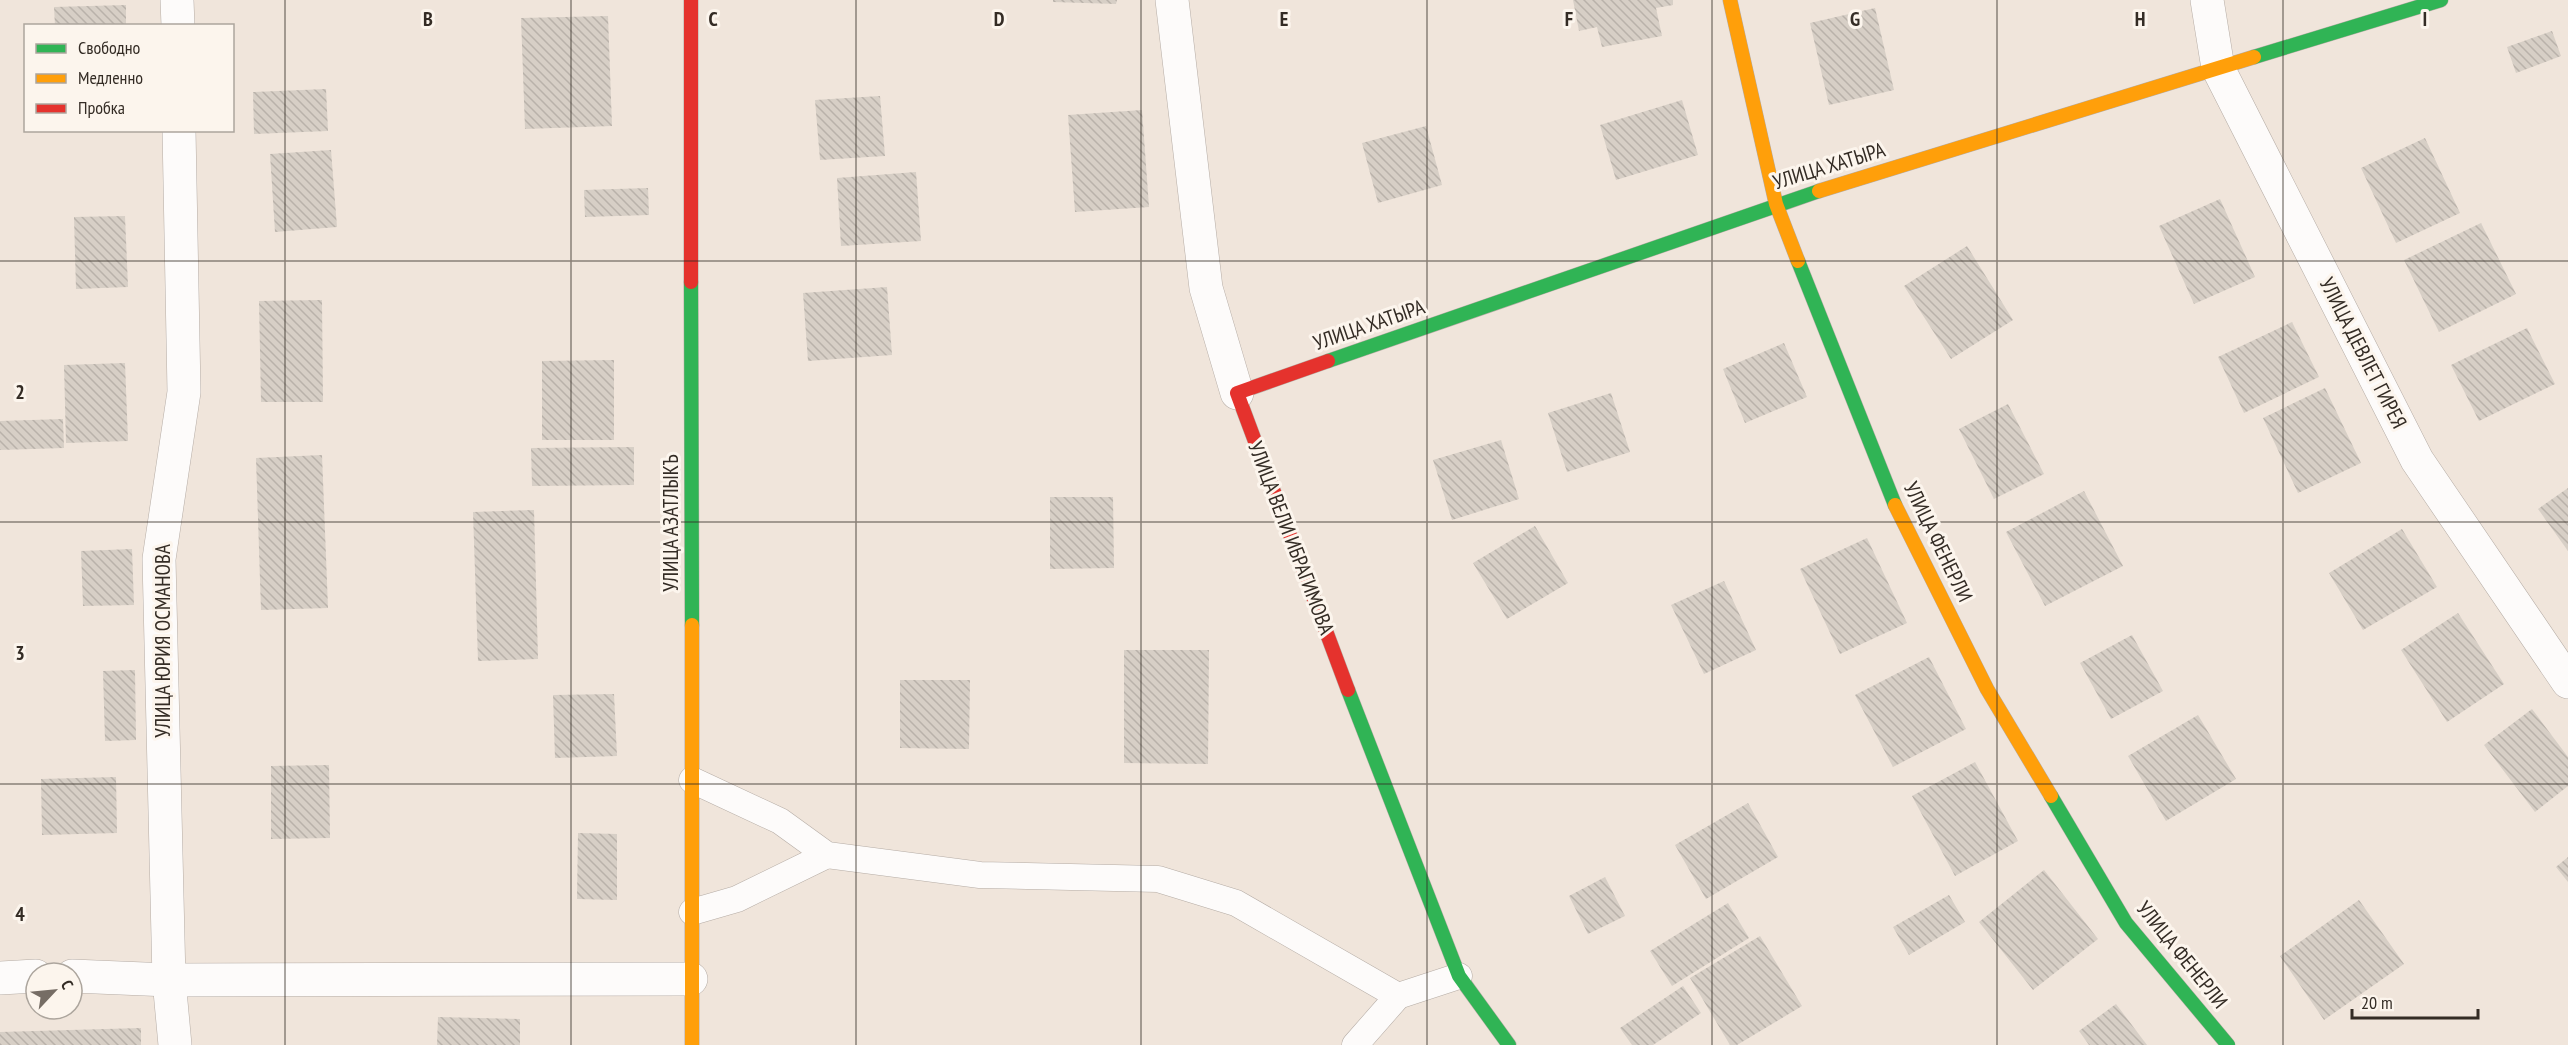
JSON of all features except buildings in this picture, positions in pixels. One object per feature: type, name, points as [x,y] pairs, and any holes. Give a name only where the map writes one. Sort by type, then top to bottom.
[{"type":"street","points":[[177,0],[178,24]]},
{"type":"street","name":"УЛИЦА АЗАТЛЫКЪ","points":[[691,0],[692,1045]]},
{"type":"street","name":"УЛИЦА ВЕЛИ ИБРАГИМОВА","points":[[1172,0],[1206,288],[1237,393],[1294,550],[1459,976],[1509,1045]]},
{"type":"street","name":"УЛИЦА ФЕНЕРЛИ","points":[[1730,0],[1776,204],[1901,520],[1987,689],[2126,923],[2228,1045]]},
{"type":"street","name":"УЛИЦА ДЕВЛЕТ ГИРЕЯ","points":[[2207,0],[2218,68],[2417,460],[2568,682]]},
{"type":"street","name":"УЛИЦА ХАТЫРА","points":[[1237,393],[1776,204],[2441,0]]},
{"type":"street","name":"УЛИЦА ЮРИЯ ОСМАНОВА","points":[[176,1045],[169,980],[159,559],[184,392],[179,132]]},
{"type":"street","points":[[84,976],[169,980],[691,979]]},
{"type":"street","points":[[0,978],[24,977]]},
{"type":"lane","points":[[692,780],[780,821],[827,855],[980,875],[1158,879],[1236,903],[1398,996]]},
{"type":"lane","points":[[692,912],[737,899],[827,855]]},
{"type":"lane","points":[[1355,1045],[1398,996],[1459,976]]},
{"type":"traffic: fast","points":[[2254,57],[2441,0]]},
{"type":"traffic: fast","points":[[1328,361],[1819,191]]},
{"type":"traffic: fast","points":[[1798,261],[1895,505]]},
{"type":"traffic: fast","points":[[691,282],[692,625]]},
{"type":"traffic: fast","points":[[1348,690],[1459,976],[1509,1045]]},
{"type":"traffic: fast","points":[[2051,796],[2126,923],[2228,1045]]},
{"type":"traffic: slow","points":[[1730,0],[1776,204],[1798,261]]},
{"type":"traffic: slow","points":[[1819,191],[2254,57]]},
{"type":"traffic: slow","points":[[1895,505],[1987,689],[2051,796]]},
{"type":"traffic: slow","points":[[692,625],[692,1045]]},
{"type":"traffic: jam","points":[[691,0],[691,282]]},
{"type":"traffic: jam","points":[[1328,361],[1237,393],[1348,690]]}]
